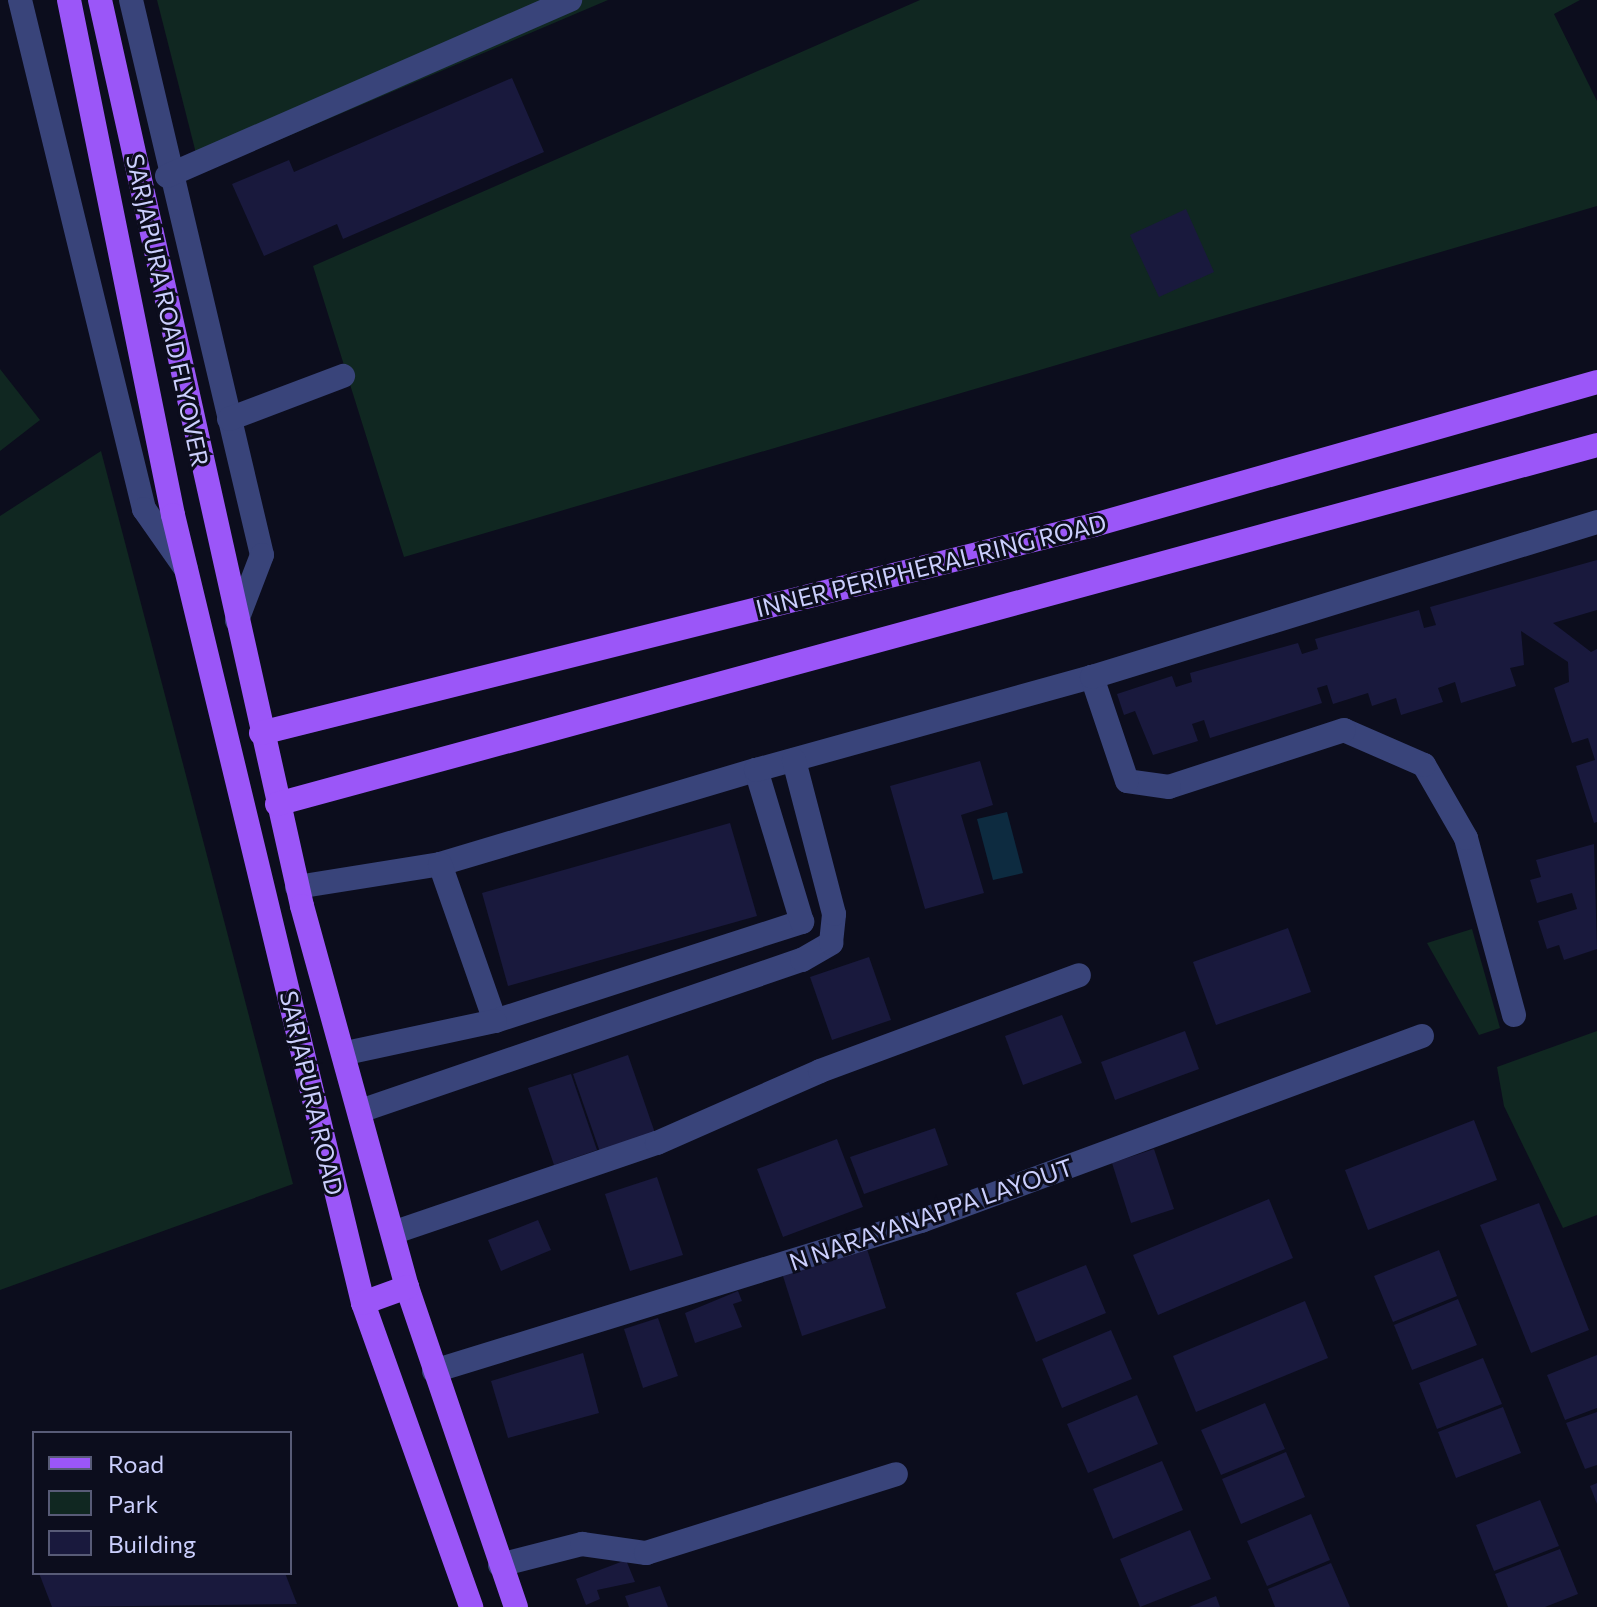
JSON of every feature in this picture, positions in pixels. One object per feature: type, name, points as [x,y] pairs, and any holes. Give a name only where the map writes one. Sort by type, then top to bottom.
[{"type":"main road","name":"SARJAPURA ROAD FLYOVER","points":[[69,0],[186,569]]},
{"type":"main road","name":"SARJAPURA ROAD FLYOVER","points":[[100,0],[237,620]]},
{"type":"main road","name":"INNER PERIPHERAL RING ROAD","points":[[261,733],[1094,525],[1597,382]]},
{"type":"main road","points":[[277,804],[1597,445]]},
{"type":"main road","name":"SARJAPURA ROAD","points":[[186,569],[363,1303],[471,1607]]},
{"type":"main road","name":"SARJAPURA ROAD","points":[[237,620],[297,887],[363,1110],[407,1287],[516,1607]]},
{"type":"main road","points":[[363,1303],[407,1287]]},
{"type":"street","points":[[20,0],[144,509],[186,569]]},
{"type":"street","points":[[131,0],[167,176],[262,555],[237,620]]},
{"type":"street","points":[[167,176],[570,0]]},
{"type":"street","points":[[229,419],[343,376]]},
{"type":"street","points":[[297,887],[440,864],[756,770],[1092,677],[1597,522]]},
{"type":"street","points":[[1092,677],[1127,781],[1169,787],[1344,730],[1424,765],[1466,838],[1514,1015]]},
{"type":"street","points":[[363,1110],[802,960],[831,943],[834,914],[794,760]]},
{"type":"street","points":[[346,1053],[495,1021],[802,922],[756,770]]},
{"type":"street","points":[[440,864],[495,1021]]},
{"type":"street","points":[[395,1232],[657,1143],[820,1071],[1079,975]]},
{"type":"street","name":"N NARAYANAPPA LAYOUT","points":[[434,1371],[921,1221],[1422,1036]]},
{"type":"street","points":[[500,1565],[582,1544],[646,1553],[896,1474]]},
{"type":"green space","points":[[157,0],[608,0],[201,173]]},
{"type":"green space","points":[[920,0],[1580,0],[1554,14],[1597,101],[1597,206],[404,557],[313,266]]},
{"type":"green space","points":[[0,369],[40,420],[0,451]]},
{"type":"green space","points":[[101,451],[293,1184],[0,1290],[0,516]]},
{"type":"green space","points":[[1472,929],[1500,1028],[1479,1035],[1427,943]]},
{"type":"green space","points":[[1597,1031],[1597,1215],[1563,1228],[1504,1106],[1497,1067]]},
{"type":"water","points":[[1007,812],[1023,873],[993,880],[977,819]]},
{"type":"building","points":[[512,78],[544,152],[343,239],[337,224],[264,256],[232,184],[289,160],[294,172]]},
{"type":"building","points":[[1186,209],[1214,272],[1159,297],[1130,235]]},
{"type":"building","points":[[1597,560],[1597,610],[1553,623],[1591,652],[1597,649],[1597,822],[1594,823],[1576,766],[1595,760],[1588,738],[1572,743],[1554,688],[1569,682],[1568,662],[1521,631],[1524,665],[1510,668],[1516,686],[1461,703],[1455,682],[1438,688],[1443,702],[1401,715],[1396,698],[1372,706],[1368,693],[1333,704],[1327,685],[1317,688],[1322,703],[1210,738],[1204,720],[1192,724],[1198,741],[1153,755],[1135,711],[1124,715],[1117,694],[1172,676],[1176,687],[1192,682],[1190,673],[1298,643],[1302,654],[1318,649],[1315,639],[1419,610],[1424,628],[1436,625],[1430,607]]},
{"type":"building","points":[[980,761],[993,805],[961,815],[984,893],[925,909],[890,786]]},
{"type":"building","points":[[730,823],[757,916],[508,986],[482,893]]},
{"type":"building","points":[[1594,844],[1597,949],[1564,960],[1559,945],[1547,949],[1538,921],[1577,909],[1572,893],[1537,903],[1530,880],[1541,877],[1536,860]]},
{"type":"building","points":[[1288,928],[1311,992],[1216,1025],[1193,962]]},
{"type":"building","points":[[869,957],[891,1020],[832,1040],[810,977]]},
{"type":"building","points":[[1062,1015],[1082,1063],[1023,1085],[1005,1036]]},
{"type":"building","points":[[1185,1031],[1199,1069],[1115,1100],[1101,1062]]},
{"type":"building","points":[[628,1055],[656,1136],[601,1155],[573,1074]]},
{"type":"building","points":[[571,1074],[597,1150],[554,1165],[528,1088]]},
{"type":"building","points":[[1474,1120],[1497,1180],[1368,1230],[1345,1170]]},
{"type":"building","points":[[935,1128],[948,1165],[864,1194],[850,1157]]},
{"type":"building","points":[[837,1139],[863,1207],[783,1237],[757,1169]]},
{"type":"building","points":[[1154,1149],[1174,1209],[1131,1223],[1112,1163]]},
{"type":"building","points":[[657,1177],[683,1255],[630,1271],[605,1194]]},
{"type":"building","points":[[1269,1199],[1293,1258],[1158,1315],[1133,1255]]},
{"type":"building","points":[[1539,1203],[1589,1330],[1531,1353],[1480,1225]]},
{"type":"building","points":[[538,1220],[551,1250],[501,1271],[488,1240]]},
{"type":"building","points":[[866,1246],[886,1308],[802,1336],[782,1273]]},
{"type":"building","points":[[1439,1250],[1457,1296],[1393,1322],[1374,1276]]},
{"type":"building","points":[[1086,1265],[1106,1313],[1036,1342],[1016,1293]]},
{"type":"building","points":[[738,1291],[742,1301],[733,1304],[742,1327],[695,1343],[685,1313]]},
{"type":"building","points":[[1458,1299],[1477,1345],[1412,1370],[1394,1325]]},
{"type":"building","points":[[1305,1301],[1328,1358],[1196,1412],[1173,1356]]},
{"type":"building","points":[[658,1318],[678,1376],[643,1388],[624,1329]]},
{"type":"building","points":[[1111,1330],[1132,1379],[1062,1408],[1042,1359]]},
{"type":"building","points":[[583,1353],[599,1413],[508,1438],[491,1381]]},
{"type":"building","points":[[1597,1355],[1597,1408],[1565,1420],[1547,1375]]},
{"type":"building","points":[[1483,1358],[1502,1404],[1437,1429],[1419,1383]]},
{"type":"building","points":[[1137,1395],[1158,1444],[1088,1473],[1067,1424]]},
{"type":"building","points":[[1265,1403],[1285,1449],[1221,1475],[1201,1430]]},
{"type":"building","points":[[1503,1407],[1521,1453],[1456,1478],[1438,1432]]},
{"type":"building","points":[[1597,1412],[1597,1465],[1585,1469],[1566,1423]]},
{"type":"building","points":[[1286,1452],[1305,1497],[1241,1524],[1222,1479]]},
{"type":"building","points":[[1162,1461],[1183,1510],[1113,1539],[1093,1489]]},
{"type":"building","points":[[1597,1483],[1597,1504],[1590,1486]]},
{"type":"building","points":[[1540,1500],[1559,1546],[1494,1571],[1476,1525]]},
{"type":"building","points":[[1311,1514],[1330,1560],[1267,1586],[1247,1541]]},
{"type":"building","points":[[1190,1530],[1211,1579],[1140,1607],[1120,1559]]},
{"type":"building","points":[[1560,1549],[1578,1594],[1545,1607],[1508,1607],[1495,1574]]},
{"type":"building","points":[[626,1560],[635,1582],[597,1590],[600,1599],[586,1605],[576,1579]]},
{"type":"building","points":[[1331,1563],[1350,1607],[1275,1607],[1268,1589]]},
{"type":"building","points":[[40,1575],[286,1575],[297,1604],[52,1607]]},
{"type":"building","points":[[660,1586],[668,1607],[629,1607],[625,1596]]},
{"type":"building","points":[[1216,1596],[1220,1607],[1189,1607]]}]
